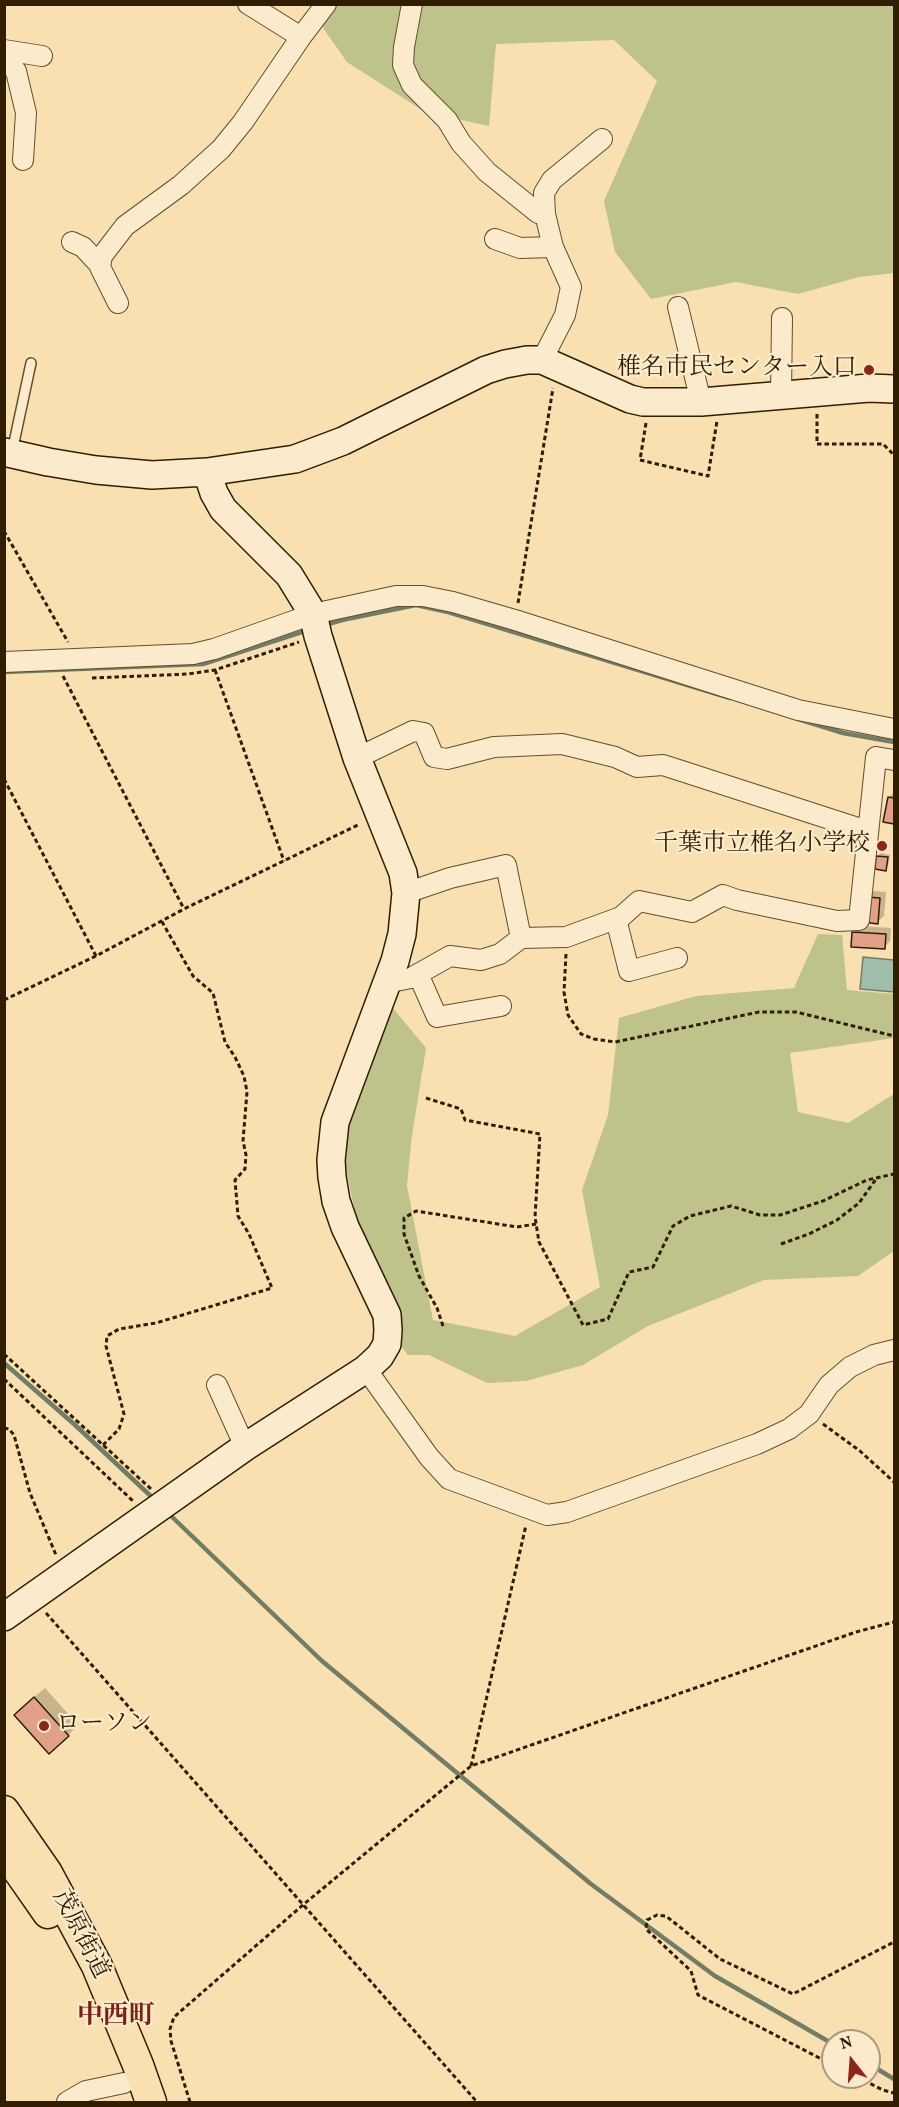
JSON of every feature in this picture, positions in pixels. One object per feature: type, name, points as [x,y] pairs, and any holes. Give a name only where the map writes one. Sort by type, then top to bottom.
[{"type":"main road","name":"茂原街道","points":[[4,1810],[48,1873],[76,1925],[116,2010],[151,2103]]},
{"type":"main road","name":"茂原街道","points":[[4,1850],[27,1880],[66,1943],[99,2014],[127,2093]]},
{"type":"street","points":[[248,4],[301,37]]},
{"type":"street","points":[[118,303],[100,267],[102,256],[125,226],[181,185],[222,149],[326,4]]},
{"type":"street","points":[[412,4],[403,65],[412,86],[447,120],[461,143],[487,172],[538,213],[545,214]]},
{"type":"street","points":[[4,50],[42,56]]},
{"type":"street","points":[[4,59],[16,71],[26,113],[23,160]]},
{"type":"street","points":[[542,360],[565,315],[571,287],[553,247],[545,214],[544,194],[552,180],[602,139]]},
{"type":"street","points":[[495,238],[520,248],[553,247]]},
{"type":"street","points":[[72,242],[83,248],[96,261],[101,261]]},
{"type":"street","points":[[678,307],[708,402]]},
{"type":"street","points":[[781,395],[782,318]]},
{"type":"street","points":[[8,453],[96,470],[152,475],[207,472],[295,459],[343,441],[486,370],[505,364],[542,360],[630,399],[659,403],[708,402],[869,388],[894,389]]},
{"type":"street","points":[[4,1617],[245,1447],[366,1369],[380,1356],[387,1344],[387,1316],[345,1227],[336,1201],[332,1178],[332,1151],[335,1122],[395,961],[402,934],[406,893],[400,865],[357,758],[315,625],[289,575],[223,509],[214,493],[207,472]]},
{"type":"street","points":[[4,662],[193,654],[315,625],[396,596],[423,596],[515,620],[798,711],[894,729]]},
{"type":"street","points":[[357,758],[413,731],[424,733],[434,757],[447,759],[494,747],[562,744],[615,757],[637,767],[663,765],[867,831]]},
{"type":"street","points":[[386,983],[411,978],[450,956],[481,960],[500,954],[522,938],[566,938],[621,917],[639,901],[692,912],[723,895],[837,921],[859,920],[876,758],[894,760]]},
{"type":"street","points":[[406,893],[450,878],[506,865],[522,938]]},
{"type":"street","points":[[616,919],[629,971],[677,958]]},
{"type":"street","points":[[418,974],[437,1017],[501,1006]]},
{"type":"street","points":[[366,1369],[429,1457],[449,1479],[547,1515],[567,1512],[757,1444],[789,1429],[809,1414],[828,1385],[850,1367],[874,1355],[894,1350]]},
{"type":"street","points":[[217,1385],[245,1447]]},
{"type":"street","points":[[67,2103],[86,2091],[127,2093]]},
{"type":"lane","points":[[8,453],[31,363]]},
{"type":"path","points":[[515,620],[554,391],[551,369],[542,360]]},
{"type":"path","points":[[554,391],[561,393]]},
{"type":"path","points":[[646,422],[640,460],[708,476],[717,418],[708,402]]},
{"type":"path","points":[[817,411],[817,444],[883,444],[894,455]]},
{"type":"path","points":[[4,531],[67,638],[68,659],[64,679],[183,909]]},
{"type":"path","points":[[215,670],[284,861]]},
{"type":"path","points":[[4,779],[96,956]]},
{"type":"path","points":[[4,1000],[96,956],[183,909],[380,815]]},
{"type":"path","points":[[103,1445],[119,1429],[124,1414],[119,1388],[106,1346],[107,1336],[119,1329],[156,1323],[272,1288],[249,1234],[238,1216],[235,1180],[245,1169],[246,1155],[243,1141],[247,1092],[244,1076],[225,1042],[213,993],[193,976],[161,920]]},
{"type":"path","points":[[566,938],[565,1003],[568,1015],[581,1034],[594,1039],[615,1042],[759,1012],[796,1012],[894,1036]]},
{"type":"path","points":[[426,1098],[461,1109],[465,1120],[540,1134],[535,1216],[539,1242],[583,1326],[608,1318],[629,1272],[653,1267],[673,1226],[690,1216],[731,1206],[760,1215],[780,1215],[824,1201],[877,1178],[894,1174]]},
{"type":"path","points":[[781,1244],[809,1234],[837,1220],[859,1203],[877,1178]]},
{"type":"path","points":[[442,1326],[436,1308],[419,1276],[404,1234],[404,1218],[416,1211],[517,1227],[537,1224]]},
{"type":"path","points":[[4,1354],[103,1445],[158,1510]]},
{"type":"path","points":[[4,1379],[158,1510]]},
{"type":"path","points":[[809,1414],[860,1451],[894,1482]]},
{"type":"path","points":[[4,1428],[9,1429],[14,1435],[30,1493],[64,1576]]},
{"type":"path","points":[[471,1766],[530,1509]]},
{"type":"path","points":[[33,1598],[477,2103]]},
{"type":"path","points":[[190,2103],[171,2041],[170,2029],[174,2017],[304,1904],[471,1766],[856,1632],[894,1622]]},
{"type":"path","points":[[821,2059],[698,1995],[691,1971],[646,1929],[647,1920],[657,1915],[666,1916],[720,1959],[793,1994],[894,1942]]},
{"type":"green space","points":[[316,4],[894,5],[894,273],[859,277],[798,294],[736,282],[651,299],[615,252],[604,201],[657,81],[614,40],[496,44],[489,126],[425,112],[347,62],[314,15]]},
{"type":"green space","points":[[818,934],[842,935],[847,990],[894,994],[894,1038],[790,1053],[798,1112],[848,1123],[894,1094],[894,1251],[858,1276],[764,1280],[648,1326],[583,1365],[526,1381],[487,1383],[429,1355],[408,1355],[366,1303],[360,1235],[340,1129],[392,1007],[426,1048],[411,1142],[407,1186],[433,1320],[515,1336],[600,1287],[582,1190],[608,1115],[619,1018],[696,996],[794,988]]},
{"type":"shaded area","points":[[863,957],[894,960],[894,992],[860,989]]},
{"type":"building","points":[[888,797],[894,798],[894,824],[883,822]]},
{"type":"building","points":[[876,856],[888,857],[886,871],[875,869]]},
{"type":"building","points":[[866,897],[880,898],[878,924],[863,922]]},
{"type":"building","points":[[852,932],[886,934],[885,949],[851,947]]},
{"type":"building","points":[[34,1697],[69,1736],[49,1754],[14,1715]]},
{"type":"waterway","points":[[325,625],[416,605],[448,612],[730,698]]},
{"type":"waterway","points":[[4,672],[203,664],[308,630]]},
{"type":"waterway","points":[[798,719],[843,733],[894,742]]},
{"type":"waterway","points":[[4,1363],[74,1424],[156,1501]]},
{"type":"waterway","points":[[168,1513],[322,1661],[591,1884],[715,1976],[821,2037]]},
{"type":"waterway","points":[[881,2071],[894,2079]]},
{"type":"place","name":"椎名市民センター入口","points":[[869,370]]},
{"type":"place","name":"千葉市立椎名小学校","points":[[882,846]]},
{"type":"place","name":"ローソン","points":[[44,1726]]},
{"type":"district","name":"中西町","points":[[116,2018]]}]
